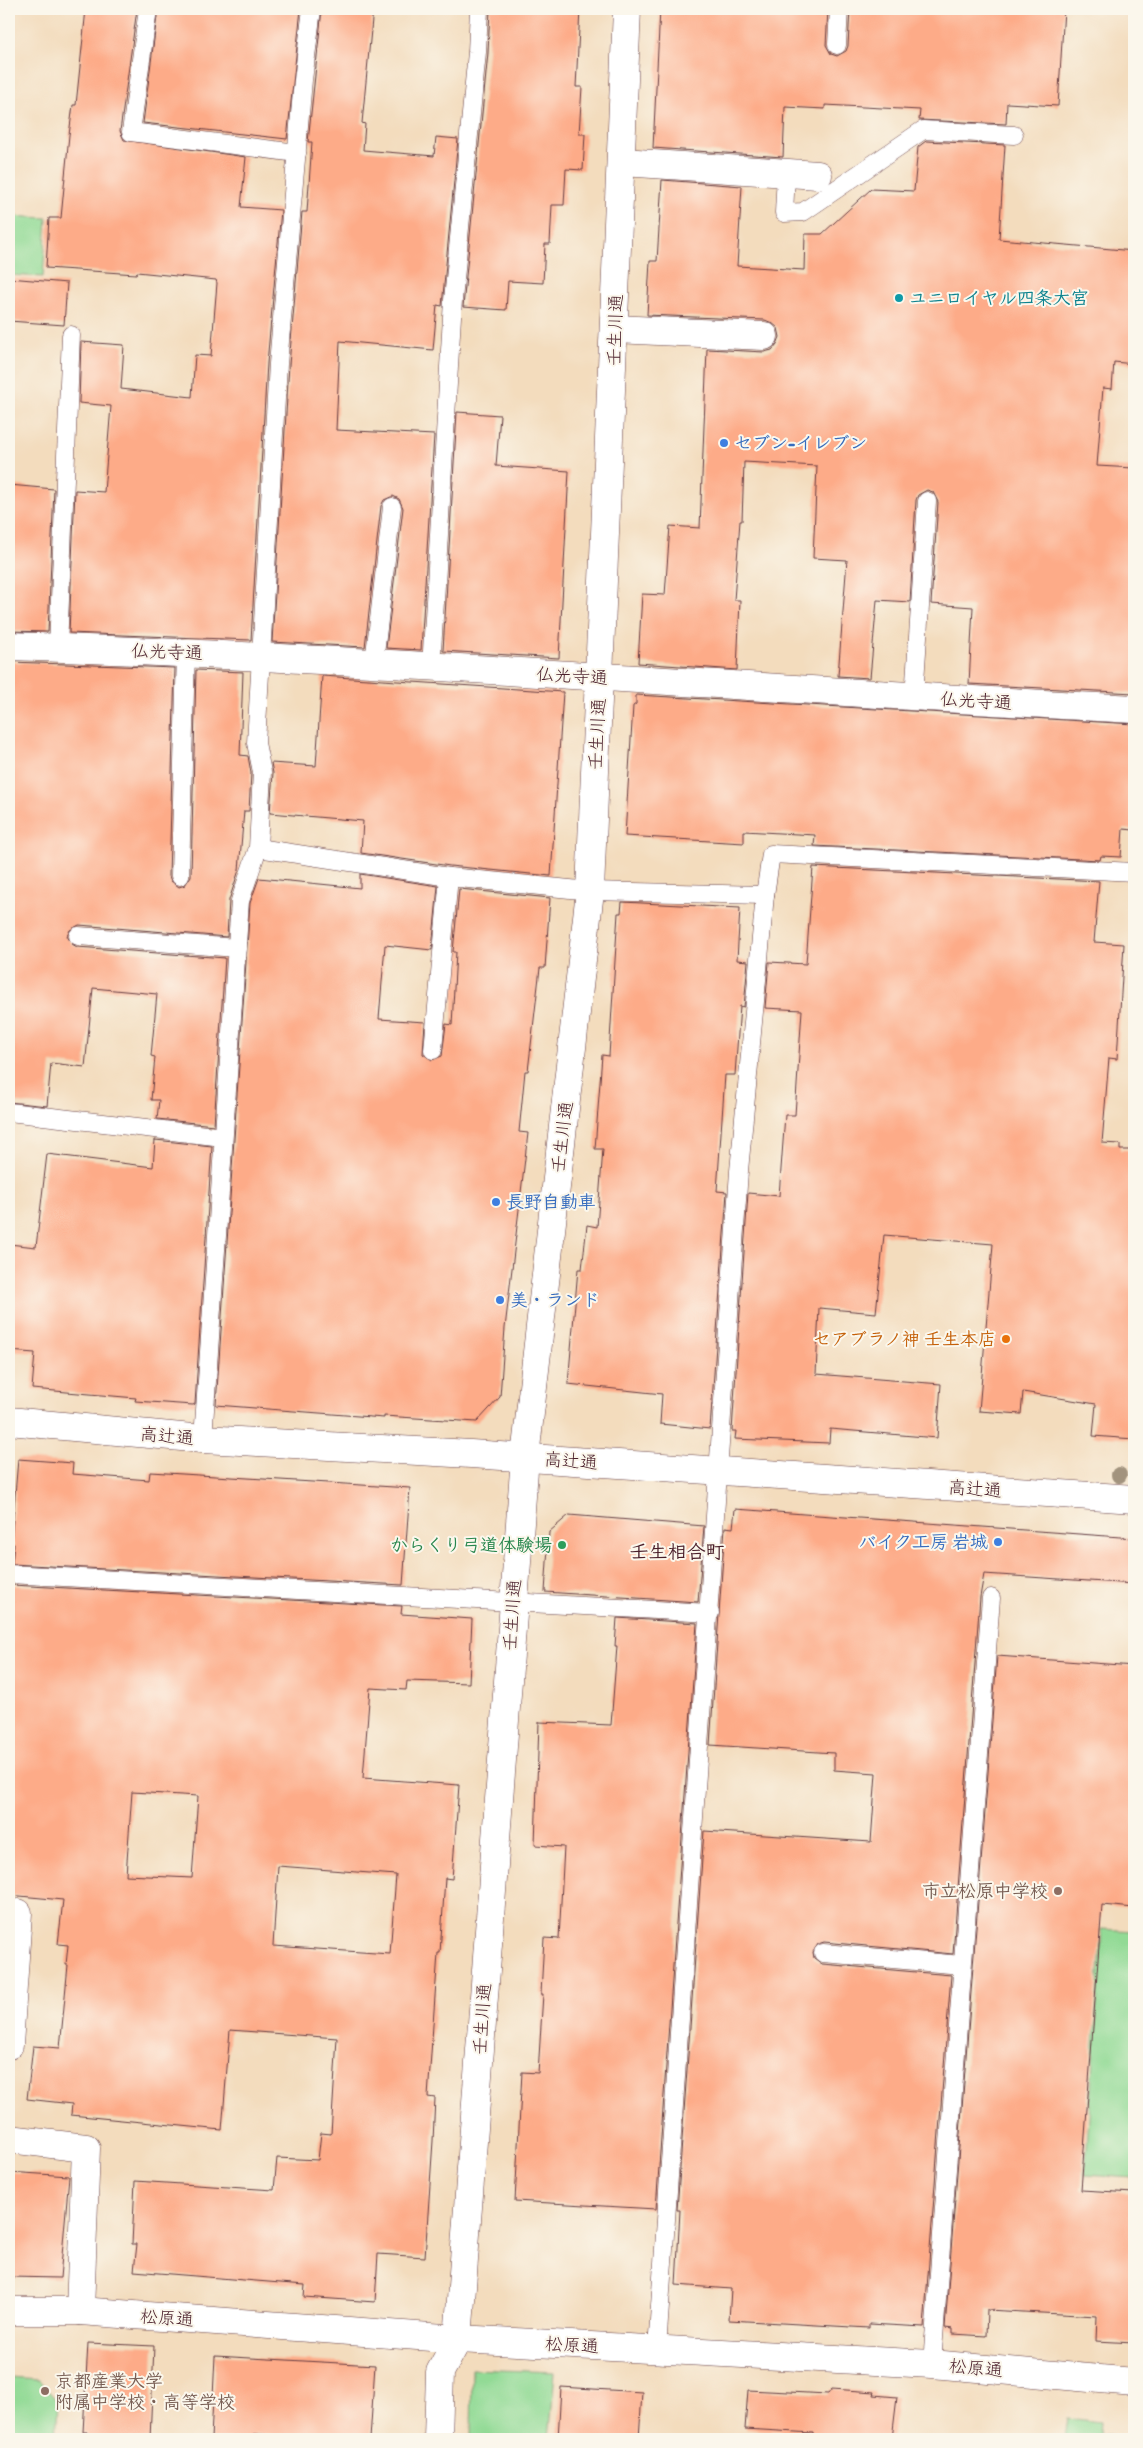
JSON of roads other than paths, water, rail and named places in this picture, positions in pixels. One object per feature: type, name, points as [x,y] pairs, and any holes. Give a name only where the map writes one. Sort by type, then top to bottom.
[{"type":"street","name":"壬生川通","points":[[438,2439],[440,2372],[458,2339],[525,1457],[590,891],[627,9]]},
{"type":"street","points":[[622,162],[818,175]]},
{"type":"street","points":[[615,328],[764,336]]},
{"type":"street","name":"仏光寺通","points":[[9,646],[260,656],[431,668],[1134,709]]},
{"type":"street","name":"高辻通","points":[[9,1421],[203,1439],[525,1457],[720,1472],[1134,1499]]},
{"type":"street","points":[[9,2045],[18,1913]]},
{"type":"street","points":[[9,2139],[86,2148],[80,2311]]},
{"type":"street","name":"松原通","points":[[9,2311],[80,2311],[458,2339],[932,2364],[1134,2382]]},
{"type":"lane","points":[[148,9],[131,132],[297,153]]},
{"type":"lane","points":[[203,1439],[240,901],[258,848],[262,772],[256,743],[278,364],[312,9]]},
{"type":"lane","points":[[431,668],[453,300],[477,52],[479,9]]},
{"type":"lane","points":[[837,46],[839,9]]},
{"type":"lane","points":[[786,174],[784,213],[803,212],[923,130],[1014,135]]},
{"type":"lane","points":[[58,648],[71,335]]},
{"type":"lane","points":[[914,697],[927,501]]},
{"type":"lane","points":[[374,663],[392,507]]},
{"type":"lane","points":[[180,876],[186,652]]},
{"type":"lane","points":[[258,848],[449,877],[590,891],[765,895]]},
{"type":"lane","points":[[657,2349],[740,1171],[765,895],[771,854],[1134,872]]},
{"type":"lane","points":[[432,1050],[449,877]]},
{"type":"lane","points":[[78,936],[237,948]]},
{"type":"lane","points":[[9,1112],[223,1137]]},
{"type":"lane","points":[[9,1574],[710,1613]]},
{"type":"lane","points":[[932,2364],[991,1598]]},
{"type":"lane","points":[[823,1953],[962,1965]]},
{"type":"place","name":"ユニロイヤル四条大宮","points":[[899,298]]},
{"type":"place","name":"セブン-イレブン","points":[[724,443]]},
{"type":"place","name":"長野自動車","points":[[496,1202]]},
{"type":"place","name":"美・ランド","points":[[500,1300]]},
{"type":"place","name":"セアブラノ神 壬生本店","points":[[1006,1339]]},
{"type":"place","name":"バイク工房 岩城","points":[[998,1542]]},
{"type":"place","name":"からくり弓道体験場","points":[[562,1545]]},
{"type":"place","name":"市立松原中学校","points":[[1058,1891]]},
{"type":"place","name":"京都産業大学 附属中学校・高等学校","points":[[45,2391]]},
{"type":"district","name":"壬生相合町","points":[[677,1551]]}]
